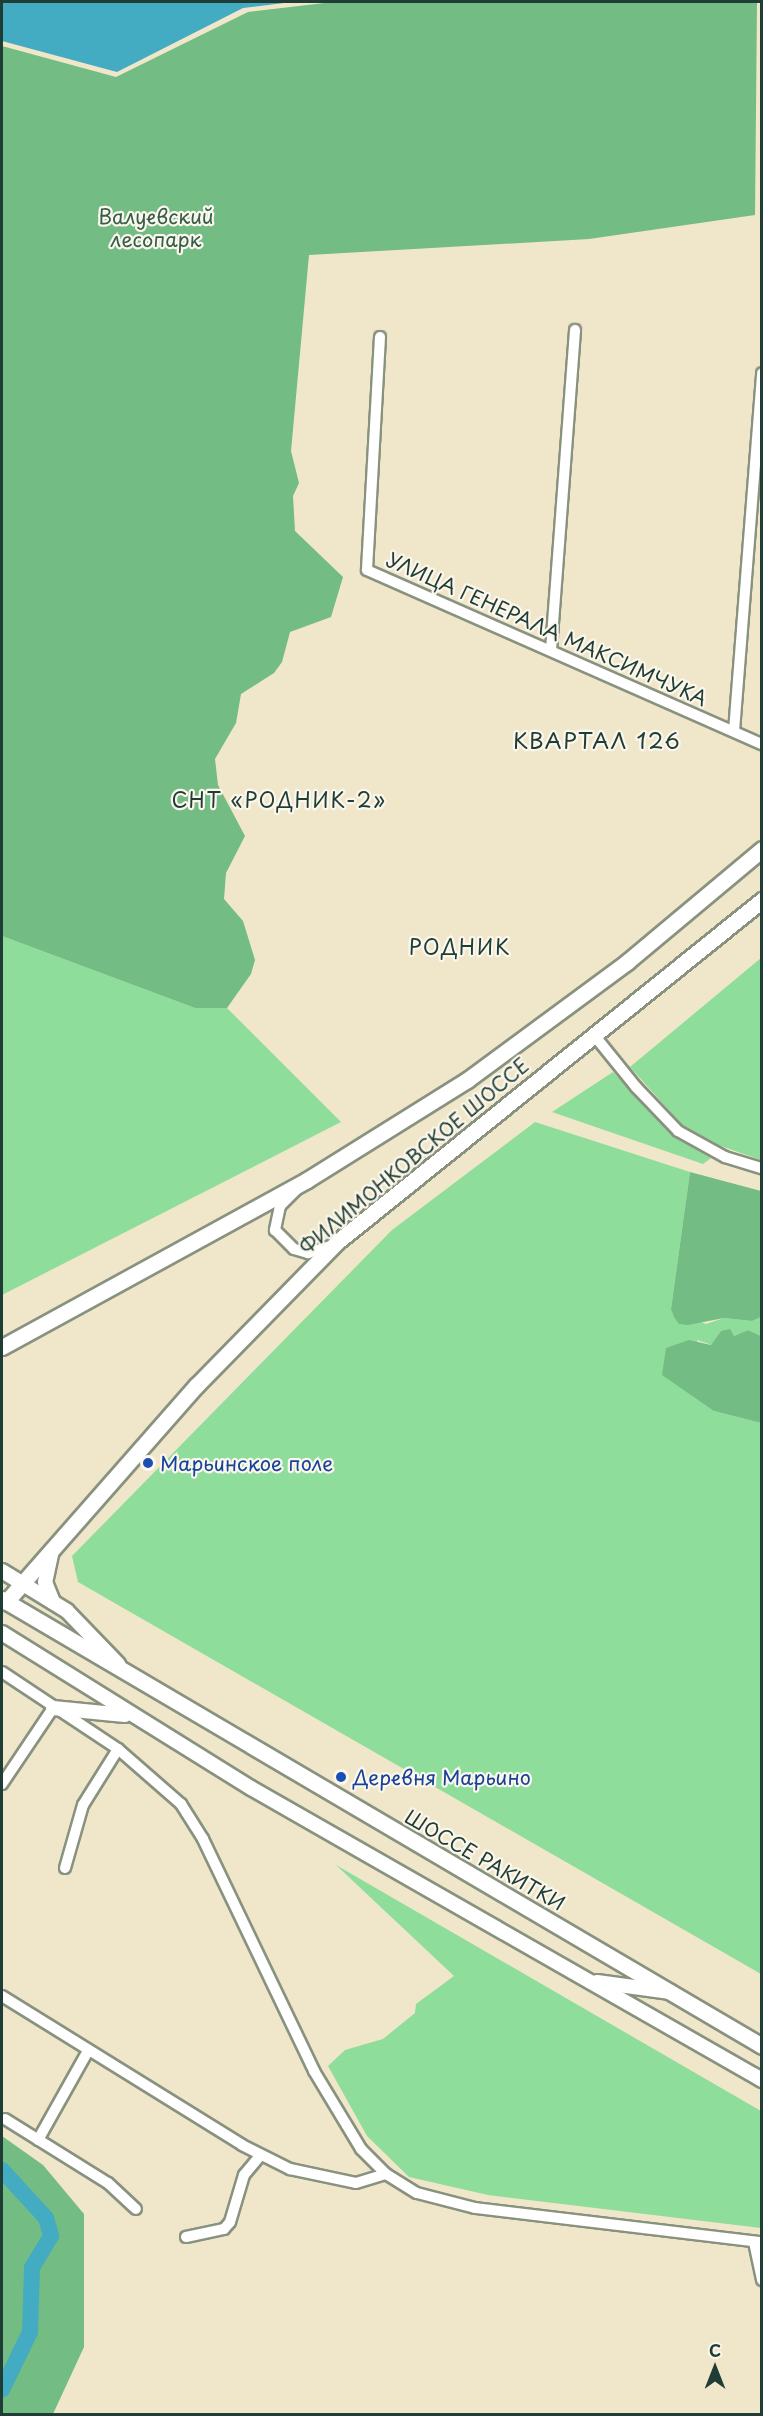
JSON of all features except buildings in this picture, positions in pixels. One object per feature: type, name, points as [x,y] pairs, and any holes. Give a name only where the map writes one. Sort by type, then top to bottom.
[{"type":"main road","name":"ФИЛИМОНКОВСКОЕ ШОССЕ","points":[[2,1347],[307,1180],[467,1080],[627,962],[762,849]]},
{"type":"main road","name":"ФИЛИМОНКОВСКОЕ ШОССЕ","points":[[3,1603],[195,1386],[337,1242],[762,900]]},
{"type":"main road","name":"ШОССЕ РАКИТКИ","points":[[3,1603],[762,2046]]},
{"type":"street","points":[[551,650],[575,330]]},
{"type":"street","name":"УЛИЦА ГЕНЕРАЛА МАКСИМЧУКА","points":[[380,337],[366,570],[762,744]]},
{"type":"street","points":[[734,731],[762,374]]},
{"type":"street","points":[[594,1035],[636,1088],[678,1131],[725,1157],[762,1168]]},
{"type":"street","points":[[307,1180],[280,1206],[275,1230],[294,1249],[308,1253],[337,1242]]},
{"type":"street","points":[[52,1549],[45,1582],[53,1602]]},
{"type":"street","points":[[2,1570],[67,1611],[128,1674]]},
{"type":"street","points":[[2,1633],[130,1716],[762,2080]]},
{"type":"street","points":[[2,1672],[118,1749],[167,1790],[193,1821],[314,2072],[361,2149],[386,2174],[417,2193],[475,2208],[758,2242],[762,2280]]},
{"type":"street","points":[[53,1708],[130,1716]]},
{"type":"street","points":[[2,1784],[53,1708]]},
{"type":"street","points":[[65,1868],[83,1804],[118,1749]]},
{"type":"street","points":[[589,1981],[670,1992]]},
{"type":"street","points":[[2,1996],[88,2051],[261,2155],[290,2169],[328,2180],[356,2183],[386,2174]]},
{"type":"street","points":[[732,2029],[762,2038]]},
{"type":"street","points":[[38,2140],[88,2051]]},
{"type":"street","points":[[5,2120],[108,2183],[136,2209]]},
{"type":"street","points":[[186,2236],[224,2229],[230,2222],[244,2175],[261,2155]]},
{"type":"green space","name":"Валуевский лесопарк","points":[[333,2],[757,2],[755,215],[589,239],[309,255],[291,451],[299,483],[293,496],[295,531],[343,577],[331,617],[290,632],[282,662],[274,673],[241,694],[236,723],[215,759],[218,785],[245,836],[226,873],[224,899],[243,921],[255,960],[251,974],[227,1008],[195,1008],[2,936],[2,46],[116,77],[248,12]]},
{"type":"green space","points":[[2,936],[195,1008],[227,1008],[341,1122],[2,1295]]},
{"type":"green space","points":[[761,958],[761,1160],[715,1144],[683,1126],[630,1067]]},
{"type":"green space","points":[[613,1072],[679,1139],[711,1158],[703,1164],[552,1112]]},
{"type":"green space","points":[[535,1122],[690,1172],[671,1309],[706,1324],[724,1318],[752,1321],[761,1317],[761,1336],[748,1330],[734,1336],[721,1331],[712,1345],[697,1340],[714,1411],[761,1423],[761,1974],[78,1582],[72,1556],[392,1230]]},
{"type":"green space","points":[[690,1172],[761,1191],[761,1317],[752,1321],[724,1318],[688,1325],[679,1324],[674,1317],[671,1309]]},
{"type":"green space","points":[[730,1329],[734,1336],[748,1330],[761,1336],[761,1423],[714,1411],[662,1375],[666,1348],[689,1340],[711,1345],[721,1331]]},
{"type":"green space","points":[[336,1865],[761,2111],[761,2228],[488,2195],[409,2177],[367,2136],[328,2066],[345,2050],[383,2039],[415,2013],[416,2004],[454,1976]]},
{"type":"green space","points":[[2,2136],[43,2165],[84,2214],[84,2347],[53,2414],[2,2414]]},
{"type":"water","points":[[2,2],[292,2],[243,8],[117,72],[2,41]]},
{"type":"waterway","points":[[2,2170],[46,2218],[51,2236],[32,2268],[30,2332],[2,2390]]},
{"type":"place","name":"Марьинское поле","points":[[148,1463]]},
{"type":"place","name":"Деревня Марьино","points":[[341,1777]]},
{"type":"district","name":"КВАРТАЛ 126","points":[[597,740]]},
{"type":"district","name":"СНТ «РОДНИК-2»","points":[[279,799]]},
{"type":"district","name":"РОДНИК","points":[[460,946]]}]
